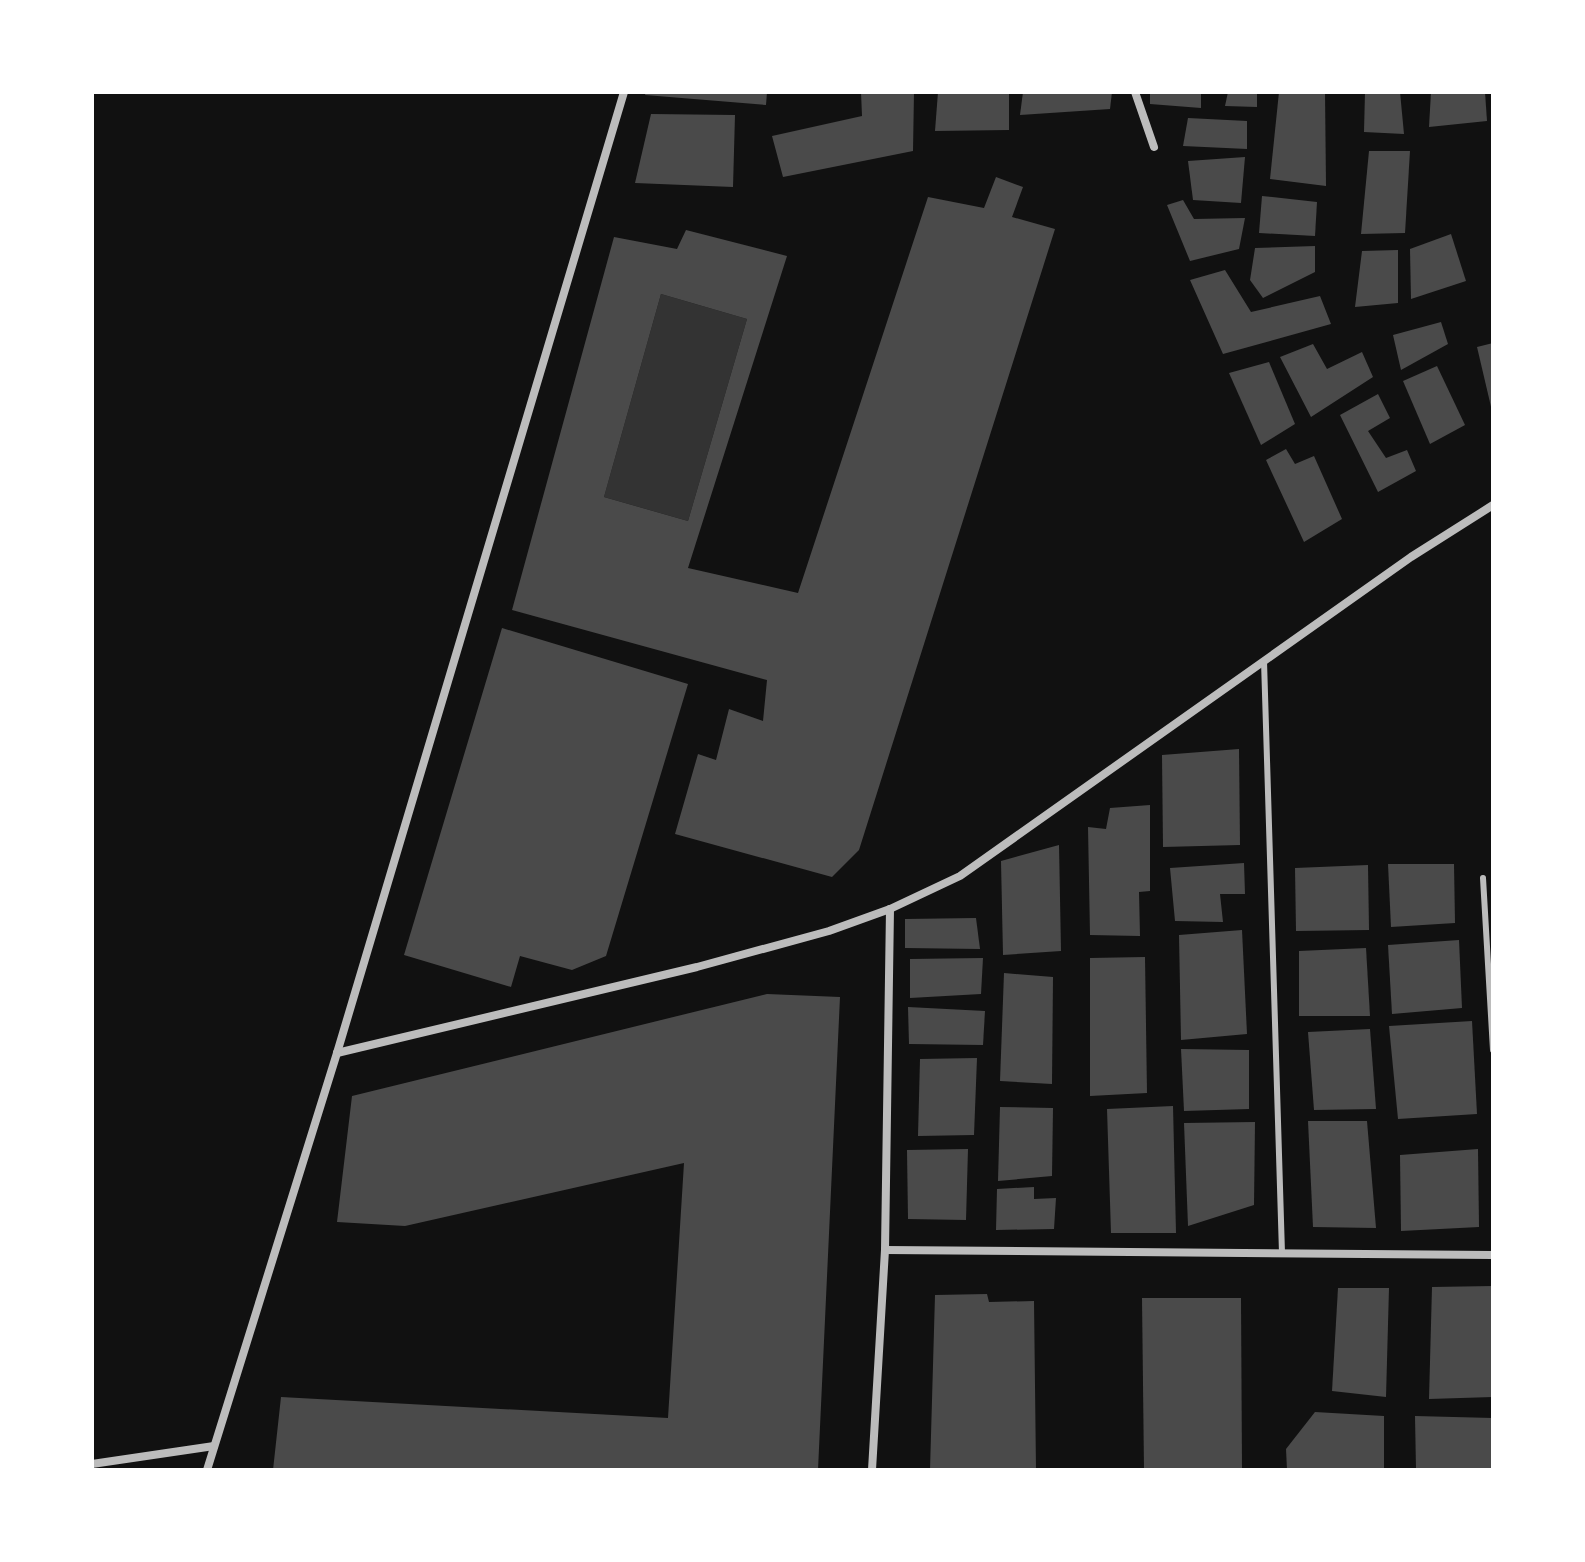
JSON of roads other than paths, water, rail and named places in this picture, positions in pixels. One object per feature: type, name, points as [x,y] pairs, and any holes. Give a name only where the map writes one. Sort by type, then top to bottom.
[{"type":"street","points":[[207,1470],[337,1053],[624,92]]},
{"type":"street","points":[[1135,92],[1154,147]]},
{"type":"street","points":[[337,1053],[697,967],[829,931],[890,909],[960,876],[1411,557],[1493,505]]},
{"type":"street","points":[[872,1470],[885,1250],[890,909]]},
{"type":"street","points":[[885,1250],[1493,1255]]},
{"type":"street","points":[[92,1464],[214,1446]]},
{"type":"lane","points":[[1264,661],[1282,1253]]},
{"type":"lane","points":[[1483,878],[1493,1050]]}]
